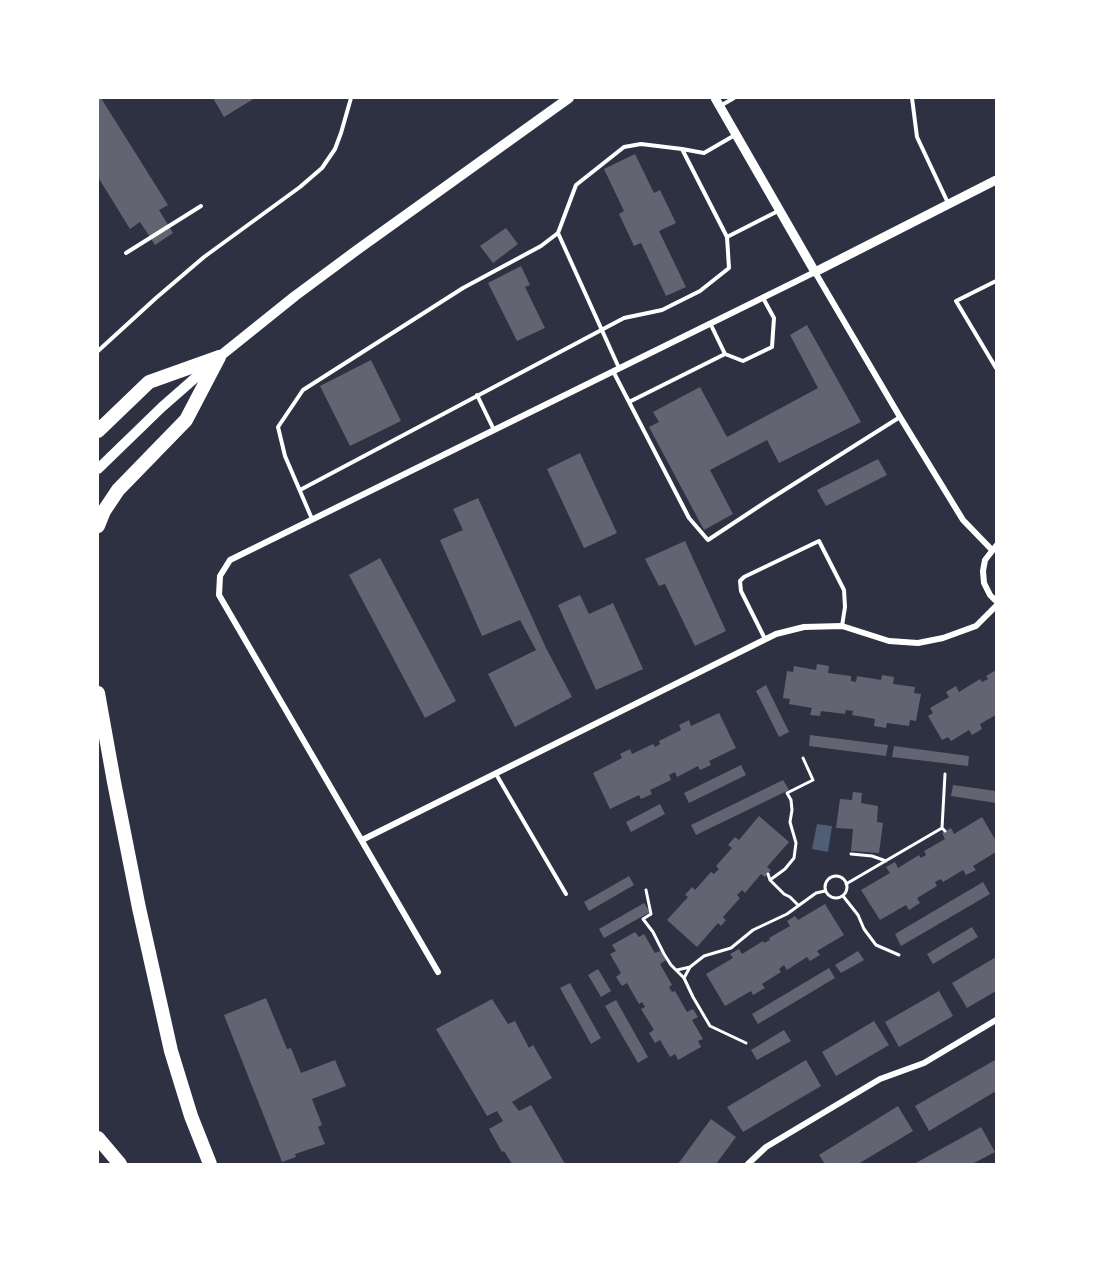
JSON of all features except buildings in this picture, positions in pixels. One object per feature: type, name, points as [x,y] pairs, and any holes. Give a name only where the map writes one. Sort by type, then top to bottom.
[{"type":"highway","points":[[98,431],[149,382],[219,357]]},
{"type":"highway","points":[[98,526],[104,511],[118,490],[186,420],[219,357]]},
{"type":"highway","points":[[98,693],[139,908],[171,1051],[191,1116],[210,1164]]},
{"type":"highway","points":[[98,1138],[120,1164]]},
{"type":"main road","points":[[98,469],[162,406],[295,296],[569,98]]},
{"type":"street","points":[[717,102],[900,417],[963,520],[994,548],[985,560],[983,571],[984,583],[996,601]]},
{"type":"street","points":[[438,972],[219,595],[220,576],[230,560],[815,272],[996,180]]},
{"type":"street","points":[[362,840],[776,634],[804,627],[842,626],[889,641],[918,643],[943,638],[976,626],[996,606]]},
{"type":"street","points":[[748,1164],[766,1147],[880,1079],[924,1063],[996,1020]]},
{"type":"lane","points":[[98,351],[204,257],[300,187],[322,168],[335,148],[351,98]]},
{"type":"lane","points":[[717,102],[734,98]]},
{"type":"lane","points":[[912,98],[917,137],[949,204]]},
{"type":"lane","points":[[312,519],[285,456],[279,427],[303,390],[463,288],[541,246],[558,233],[576,184],[624,147],[641,144],[704,153],[736,135]]},
{"type":"lane","points":[[300,490],[624,318],[662,310],[700,291],[729,268],[727,237],[682,149]]},
{"type":"lane","points":[[126,253],[201,206]]},
{"type":"lane","points":[[727,237],[780,210]]},
{"type":"lane","points":[[558,233],[601,330],[629,402],[689,518],[708,540],[900,417]]},
{"type":"lane","points":[[996,281],[956,301],[996,368]]},
{"type":"lane","points":[[710,324],[725,354],[743,361],[772,347],[774,318],[763,297]]},
{"type":"lane","points":[[629,402],[725,354]]},
{"type":"lane","points":[[477,395],[494,430]]},
{"type":"lane","points":[[765,639],[741,591],[740,581],[819,541],[844,590],[845,607],[842,626]]},
{"type":"lane","points":[[496,773],[566,894]]},
{"type":"path","points":[[770,880],[785,869],[794,858],[796,843],[790,822],[792,810],[788,793],[813,780],[803,758]]},
{"type":"path","points":[[846,884],[944,830],[945,774]]},
{"type":"path","points":[[851,854],[872,856],[886,861]]},
{"type":"path","points":[[768,874],[770,880],[798,905]]},
{"type":"path","points":[[832,877],[840,877],[846,884],[847,889],[843,896],[829,897],[825,891],[826,882],[832,877]]},
{"type":"path","points":[[646,890],[651,914],[643,919],[653,932],[664,954],[684,978],[710,1026],[746,1043]]},
{"type":"path","points":[[684,978],[690,967],[704,956],[731,948],[753,930],[788,914],[816,893],[825,891]]},
{"type":"path","points":[[843,896],[858,915],[876,945],[899,955]]},
{"type":"path","points":[[677,970],[690,967]]},
{"type":"water","points":[[817,824],[832,826],[828,852],[812,849]]}]
